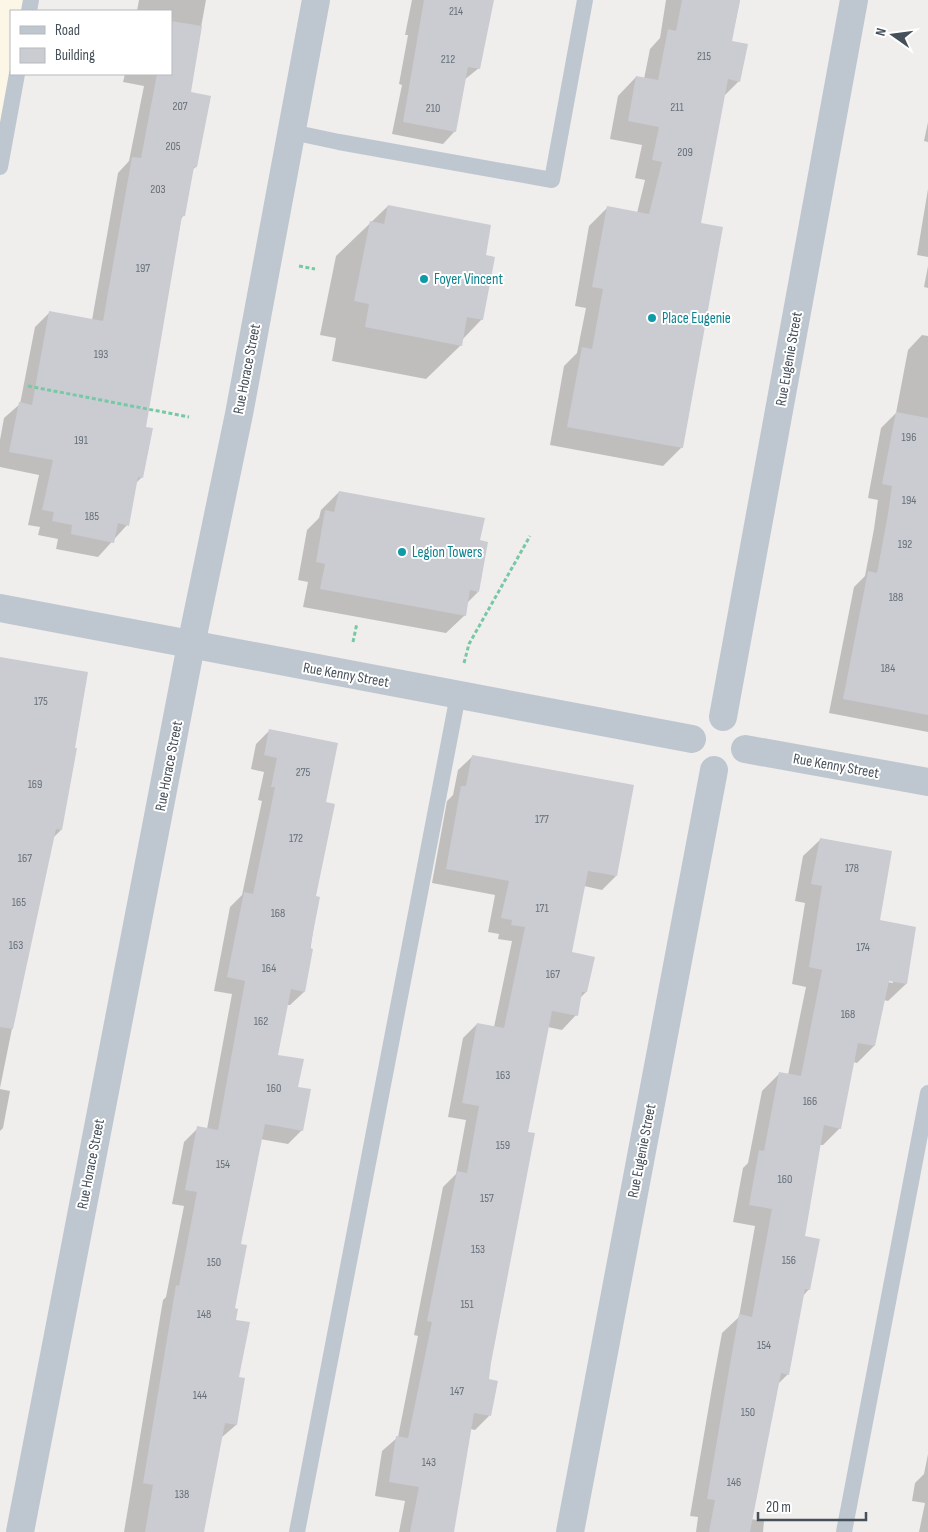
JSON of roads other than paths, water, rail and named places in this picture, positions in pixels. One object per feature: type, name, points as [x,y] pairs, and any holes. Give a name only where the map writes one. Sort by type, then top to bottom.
[{"type":"street","name":"Rue Horace Street","points":[[20,1532],[191,645],[240,404],[316,0]]},
{"type":"street","name":"Rue Eugenie Street","points":[[723,717],[854,0]]},
{"type":"street","name":"Rue Kenny Street","points":[[0,608],[692,739]]},
{"type":"street","points":[[723,717],[739,726],[744,737],[745,748],[736,764],[725,770],[714,770],[698,762],[693,751],[692,739],[701,724],[711,718],[723,717]]},
{"type":"street","name":"Rue Kenny Street","points":[[745,748],[928,782]]},
{"type":"street","name":"Rue Eugenie Street","points":[[570,1532],[714,770]]},
{"type":"lane","points":[[292,132],[552,180],[585,0]]},
{"type":"lane","points":[[0,167],[17,75]]},
{"type":"lane","points":[[297,1532],[458,695]]},
{"type":"lane","points":[[844,1532],[928,1093]]},
{"type":"place","name":"Foyer Vincent","points":[[424,279]]},
{"type":"place","name":"Place Eugenie","points":[[652,318]]},
{"type":"place","name":"Legion Towers","points":[[402,552]]}]
